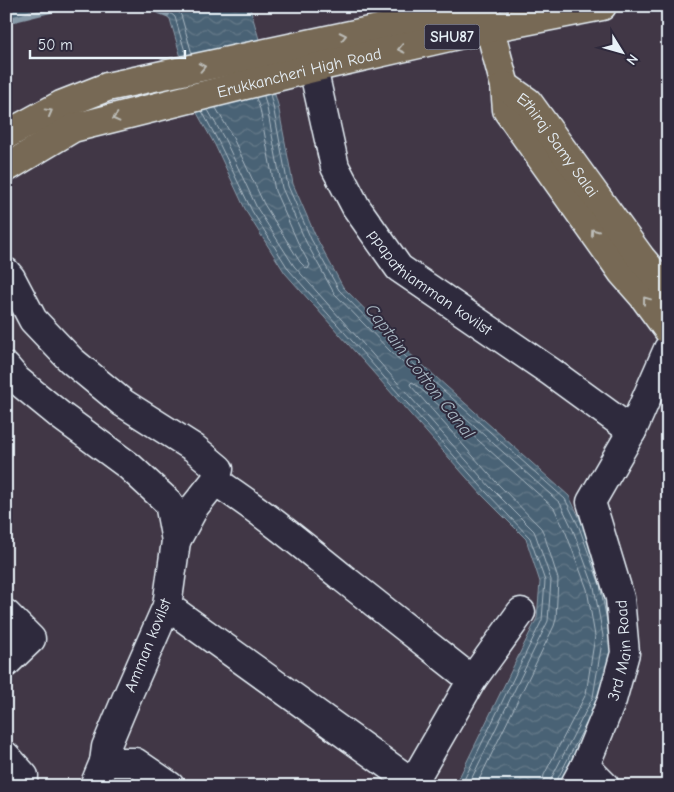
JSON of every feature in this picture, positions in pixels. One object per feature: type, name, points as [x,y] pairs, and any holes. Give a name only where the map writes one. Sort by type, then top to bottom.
[{"type":"main road","name":"SHU87","points":[[6,135],[61,105],[107,88],[154,77],[303,62],[486,12],[602,6]]},
{"type":"main road","name":"Ethiraj Samy Salai","points":[[486,12],[505,86],[528,102],[632,265],[643,296],[668,330]]},
{"type":"main road","name":"Erukkancheri High Road","points":[[6,168],[73,128],[163,106],[303,62]]},
{"type":"main road","points":[[632,265],[668,290]]},
{"type":"street","name":"ppapathiamman kovilst","points":[[303,62],[335,167],[356,207],[399,268],[551,372],[632,432]]},
{"type":"street","points":[[6,272],[33,320],[71,360],[124,403],[194,448],[219,469],[215,482],[195,506],[176,540]]},
{"type":"street","name":"3rd Main Road","points":[[579,776],[612,700],[625,653],[620,598],[592,502],[632,432],[668,349]]},
{"type":"street","name":"Amman kovilst","points":[[6,367],[17,380],[61,416],[129,466],[169,503],[176,540],[167,606],[126,697],[106,747],[99,774]]},
{"type":"street","points":[[215,482],[235,494],[292,537],[472,680]]},
{"type":"street","points":[[167,606],[412,784],[472,680],[521,612]]},
{"type":"street","points":[[6,614],[32,640],[6,663]]},
{"type":"street","points":[[6,756],[24,776],[15,786]]},
{"type":"street","points":[[99,774],[135,762],[170,786]]},
{"type":"street","points":[[579,776],[605,786]]},
{"type":"water","points":[[6,6],[39,6],[6,23]]},
{"type":"water","points":[[154,6],[249,6],[278,105],[293,184],[316,237],[343,287],[399,344],[569,496],[583,525],[605,584],[614,635],[604,700],[560,786],[455,786],[537,618],[540,582],[526,539],[482,495],[285,273],[247,213],[215,145],[197,113],[170,19]]},
{"type":"waterway","name":"Captain Cotton Canal","points":[[6,21],[66,6]]},
{"type":"waterway","name":"Captain Cotton Canal","points":[[146,6],[167,14]]}]
